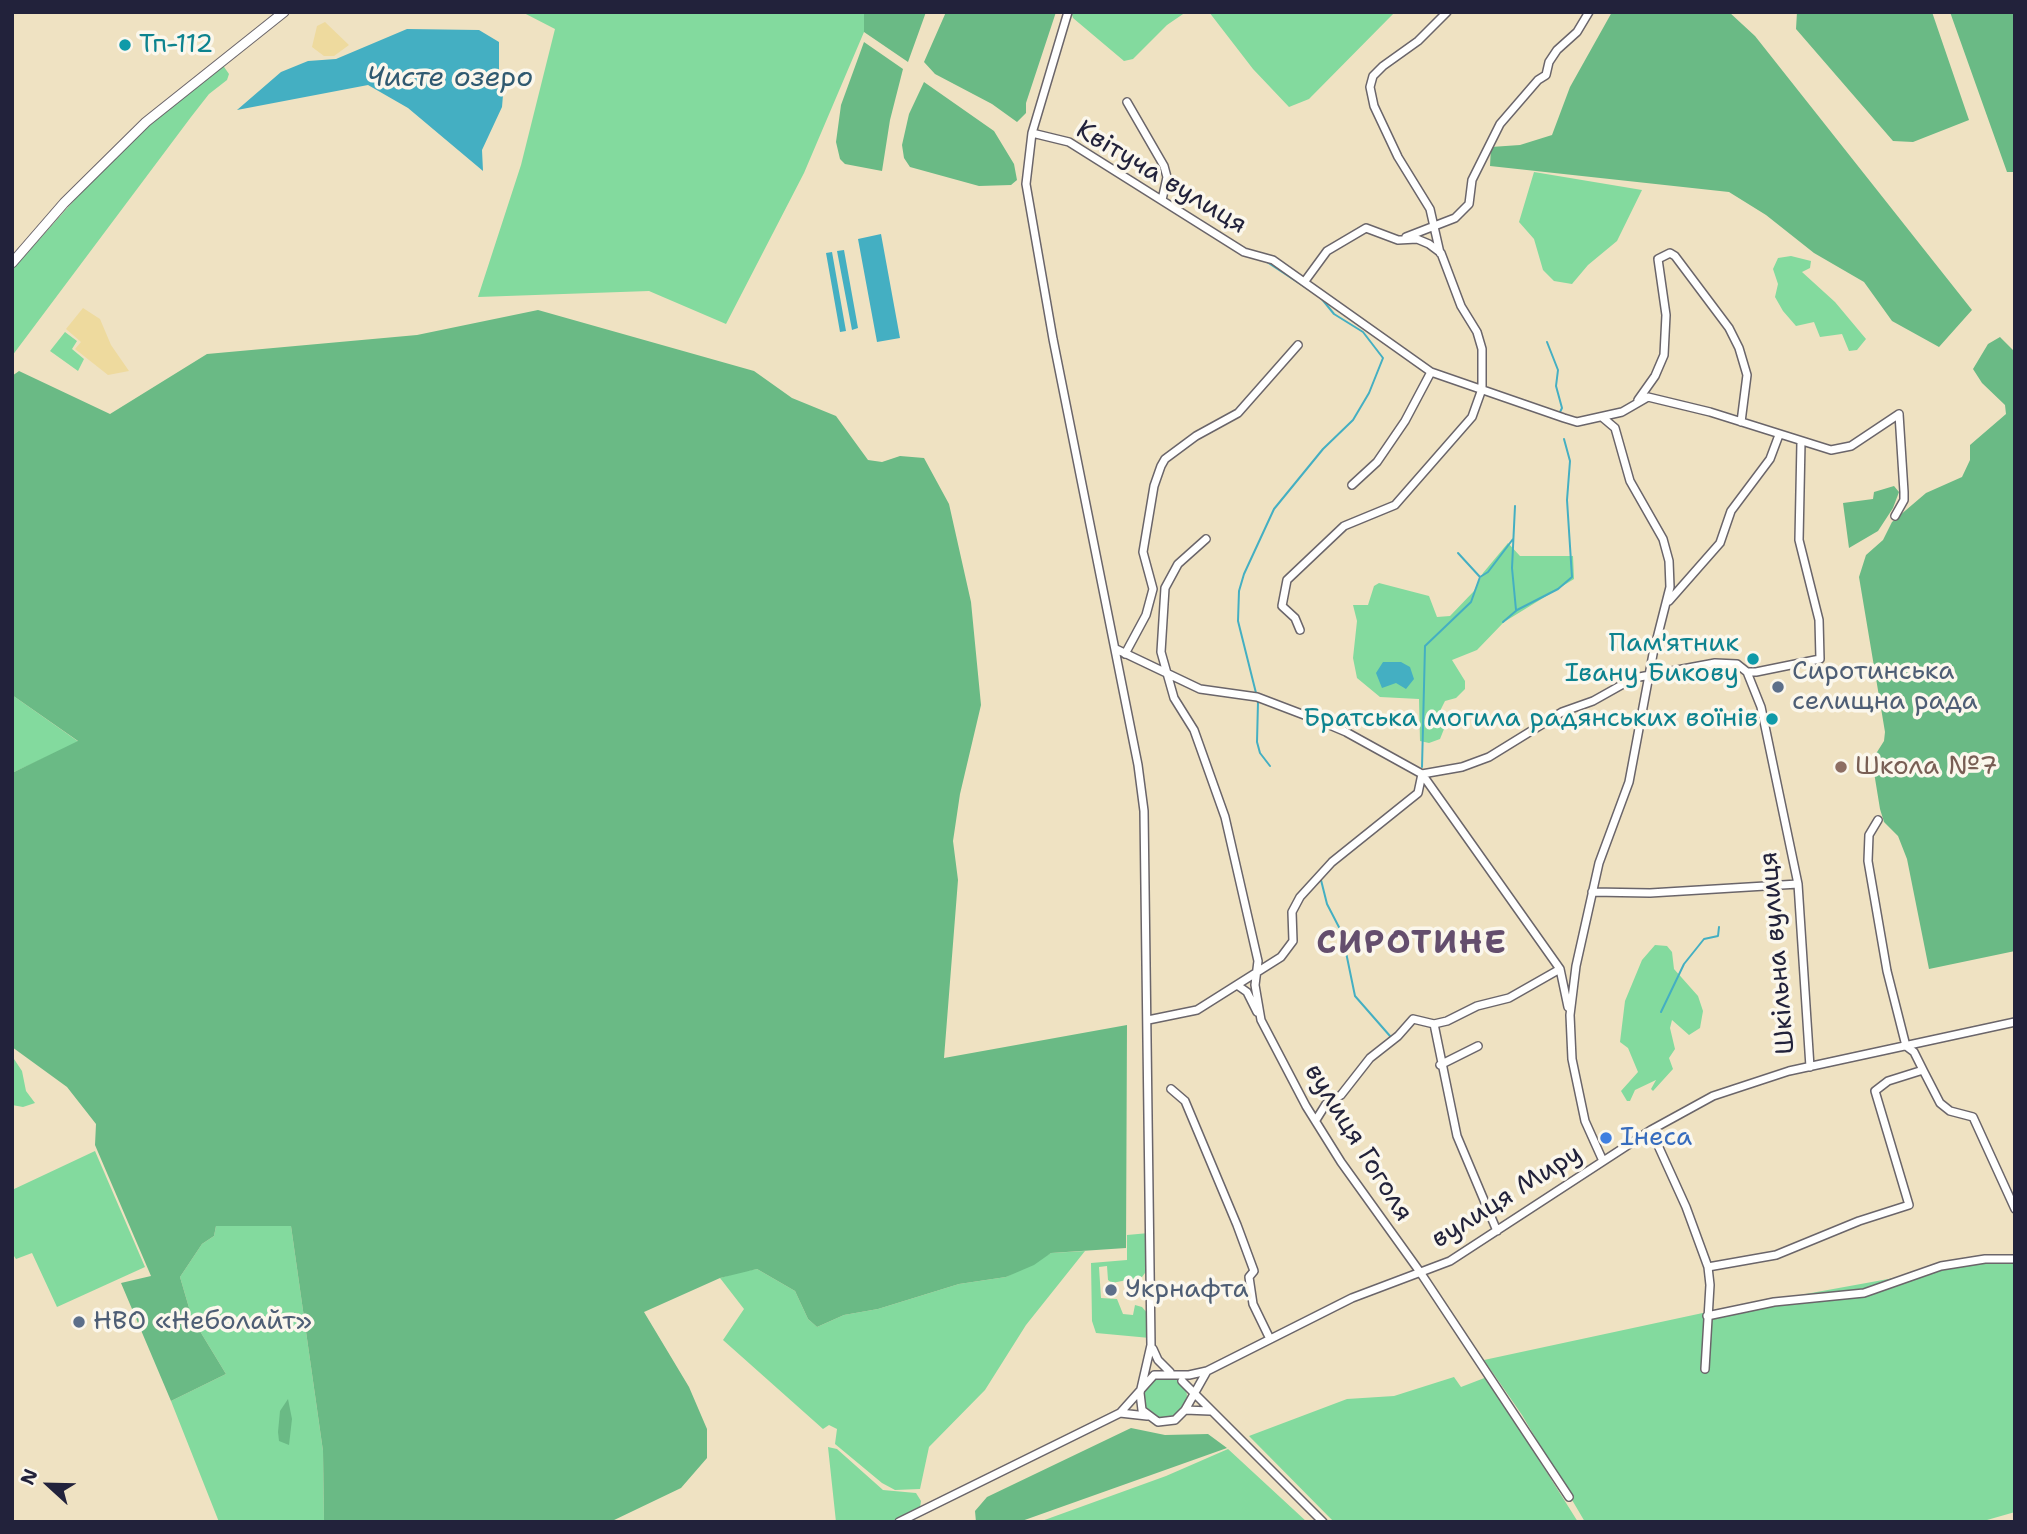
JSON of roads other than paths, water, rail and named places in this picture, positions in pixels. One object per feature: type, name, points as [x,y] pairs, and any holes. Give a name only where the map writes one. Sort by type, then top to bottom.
[{"type":"main road","points":[[12,263],[64,203],[136,131],[228,54],[284,12]]},
{"type":"street","points":[[1068,12],[1032,133],[1026,184],[1144,811],[1151,1346],[1140,1403],[1147,1416]]},
{"type":"street","points":[[1300,630],[1281,601],[1289,578],[1344,526],[1395,505],[1472,417],[1482,389],[1482,349],[1477,332],[1461,306],[1441,253],[1434,224],[1416,183],[1398,157],[1371,97],[1373,76],[1394,57],[1418,41],[1447,12]]},
{"type":"street","points":[[1402,239],[1434,224],[1455,218],[1469,204],[1469,190],[1479,163],[1505,116],[1538,80],[1546,75],[1549,62],[1557,50],[1577,32],[1589,12]]},
{"type":"street","points":[[1127,102],[1164,166],[1167,177],[1162,200]]},
{"type":"street","name":"Квітуча вулиця","points":[[1032,133],[1069,142],[1119,176],[1244,252],[1273,260],[1432,372],[1577,422],[1622,412],[1648,397],[1661,398],[1831,450],[1845,448],[1899,414],[1904,500],[1895,516]]},
{"type":"street","points":[[1305,281],[1327,251],[1366,228],[1402,239],[1417,239],[1441,253]]},
{"type":"street","points":[[1636,403],[1655,376],[1664,355],[1666,315],[1658,259],[1670,253],[1729,328],[1739,348],[1747,375],[1741,422]]},
{"type":"street","points":[[1125,654],[1146,615],[1153,589],[1143,552],[1157,473],[1165,459],[1196,436],[1238,413],[1298,345]]},
{"type":"street","points":[[1352,485],[1377,462],[1405,421],[1432,372]]},
{"type":"street","points":[[1602,417],[1615,428],[1630,481],[1663,539],[1669,561],[1668,602],[1629,782],[1592,892],[1576,966],[1570,1014],[1572,1059],[1586,1121],[1603,1161]]},
{"type":"street","points":[[1668,602],[1716,549],[1731,511],[1770,459],[1779,435]]},
{"type":"street","points":[[1422,774],[1462,767],[1489,757],[1562,712],[1593,701],[1634,678],[1651,673],[1715,663],[1737,664],[1747,672],[1820,659],[1821,636],[1799,540],[1801,442]]},
{"type":"street","name":"вулиця Гоголя","points":[[1206,539],[1178,564],[1165,588],[1161,652],[1174,698],[1198,741],[1225,817],[1258,961],[1255,974],[1261,1020],[1306,1106],[1569,1497]]},
{"type":"street","points":[[1115,649],[1200,689],[1257,697],[1320,721],[1346,732],[1422,774],[1560,969],[1570,1014]]},
{"type":"street","name":"Шкільна вулиця","points":[[1747,672],[1761,707],[1798,884],[1810,1067]]},
{"type":"street","points":[[1148,1020],[1197,1010],[1281,957],[1293,942],[1293,912],[1300,897],[1327,868],[1418,793],[1422,774]]},
{"type":"street","points":[[1878,820],[1869,835],[1868,861],[1892,996],[1906,1046],[1914,1052],[1940,1103],[1950,1111],[1973,1117],[2015,1209]]},
{"type":"street","points":[[1592,892],[1650,893],[1798,884]]},
{"type":"street","points":[[1316,1120],[1326,1104],[1341,1094],[1370,1058],[1398,1036],[1413,1018],[1434,1024],[1477,1006],[1508,998],[1560,969]]},
{"type":"street","points":[[1237,985],[1247,992],[1261,1020]]},
{"type":"street","points":[[1810,1067],[2015,1022]]},
{"type":"street","points":[[1434,1024],[1440,1065],[1457,1136],[1497,1231]]},
{"type":"street","points":[[1440,1065],[1478,1046]]},
{"type":"street","name":"вулиця Миру","points":[[1174,1376],[1207,1371],[1352,1298],[1450,1261],[1651,1130],[1713,1096],[1789,1071],[1810,1067]]},
{"type":"street","points":[[1709,1267],[1776,1255],[1858,1221],[1909,1205],[1875,1091],[1888,1081],[1923,1070]]},
{"type":"street","points":[[1171,1090],[1185,1101],[1237,1225],[1254,1270],[1249,1277],[1253,1304],[1270,1339]]},
{"type":"street","points":[[1306,1106],[1326,1104]]},
{"type":"street","points":[[1651,1130],[1686,1207],[1709,1267],[1705,1369]]},
{"type":"street","points":[[1707,1316],[1774,1302],[1864,1293],[1941,1266],[2015,1259]]},
{"type":"street","points":[[1151,1346],[1158,1360],[1174,1376],[1196,1391],[1210,1411],[1323,1522]]},
{"type":"street","points":[[1120,1413],[1147,1416],[1158,1422],[1170,1422],[1187,1407],[1207,1371]]},
{"type":"street","points":[[899,1522],[1120,1413],[1154,1375],[1174,1376]]},
{"type":"street","points":[[1182,1381],[1188,1393],[1187,1407]]},
{"type":"street","points":[[1187,1407],[1210,1411]]},
{"type":"water","name":"Чисте озеро","points":[[407,29],[479,30],[499,42],[499,71],[504,83],[502,107],[482,150],[483,171],[408,108],[368,85],[237,110],[281,72],[308,61],[336,59]]},
{"type":"water","points":[[881,234],[900,338],[877,342],[858,239]]},
{"type":"water","points":[[844,250],[858,328],[852,330],[837,251]]},
{"type":"water","points":[[832,252],[846,331],[840,332],[826,253]]},
{"type":"water","points":[[1383,662],[1401,662],[1410,667],[1414,679],[1406,689],[1396,683],[1382,688],[1376,673]]},
{"type":"waterway","points":[[1267,262],[1308,289]]},
{"type":"waterway","points":[[1256,693],[1238,621],[1239,591],[1244,574],[1274,509],[1323,449],[1353,420],[1369,393],[1383,358],[1363,332],[1334,314],[1321,298]]},
{"type":"waterway","points":[[1547,342],[1558,370],[1556,386],[1562,408],[1560,412]]},
{"type":"waterway","points":[[1503,622],[1517,610],[1558,589],[1572,577],[1567,500],[1570,461],[1564,439]]},
{"type":"waterway","points":[[1515,506],[1512,568],[1516,610]]},
{"type":"waterway","points":[[1480,577],[1488,572],[1513,539]]},
{"type":"waterway","points":[[1422,767],[1425,646],[1471,602],[1480,577],[1458,553]]},
{"type":"waterway","points":[[1258,702],[1257,742],[1260,753],[1270,766]]},
{"type":"waterway","points":[[1321,880],[1327,904],[1342,933],[1355,996],[1390,1036]]},
{"type":"waterway","points":[[1661,1012],[1684,964],[1704,939],[1718,936],[1719,927]]},
{"type":"place","name":"Тп-112","points":[[125,45]]},
{"type":"place","name":"Пам'ятник Івану Бикову","points":[[1753,659]]},
{"type":"place","name":"Сиротинська селищна рада","points":[[1778,687]]},
{"type":"place","name":"Братська могила радянських воїнів","points":[[1772,719]]},
{"type":"place","name":"Школа №7","points":[[1841,767]]},
{"type":"place","name":"Інеса","points":[[1606,1138]]},
{"type":"place","name":"Укрнафта","points":[[1111,1290]]},
{"type":"place","name":"НВО «Неболайт»","points":[[79,1322]]},
{"type":"district","name":"СИРОТИНЕ","points":[[1412,944]]}]
